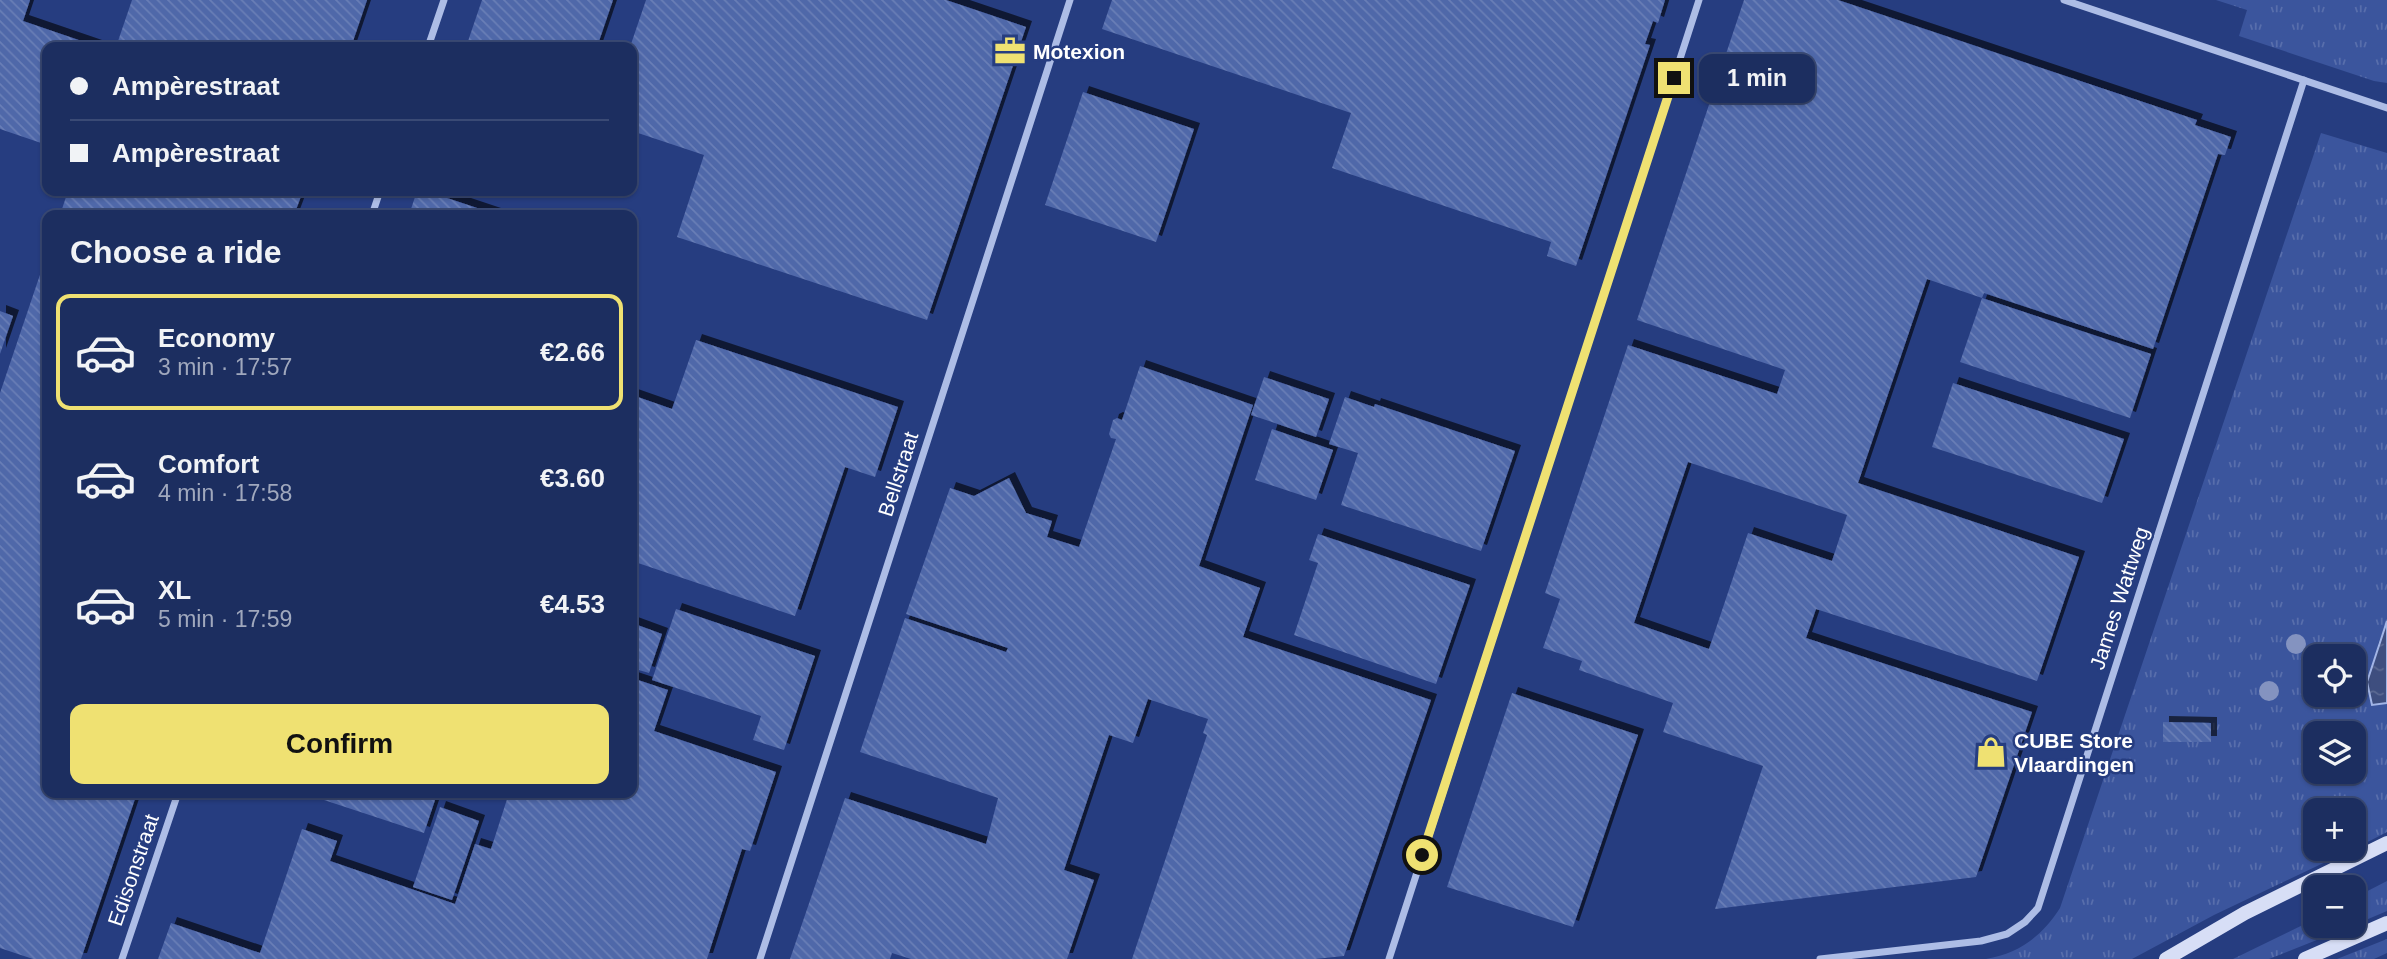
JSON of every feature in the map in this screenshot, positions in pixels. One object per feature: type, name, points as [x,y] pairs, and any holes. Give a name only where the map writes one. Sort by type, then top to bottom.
[{"type":"street","points":[[430,42],[444,0]]},
{"type":"street","name":"Bellstraat","points":[[760,959],[1070,0]]},
{"type":"street","points":[[1389,959],[1699,0]]},
{"type":"street","points":[[2064,0],[2387,108]]},
{"type":"street","name":"James Wattweg","points":[[1819,959],[1981,942],[2007,934],[2025,922],[2038,908],[2304,80]]},
{"type":"street","name":"Edisonstraat","points":[[122,959],[176,798]]},
{"type":"street","points":[[2166,959],[2245,913],[2387,843]]},
{"type":"street","points":[[2305,959],[2387,923]]},
{"type":"green space","points":[[2216,0],[2387,0],[2387,83],[2239,36],[2247,10]]},
{"type":"green space","points":[[2321,133],[2387,153],[2387,621],[2378,644],[2372,705],[2387,703],[2387,832],[2366,843],[2366,798],[2303,798],[2303,861],[2328,861],[2214,915],[2132,959],[1986,959],[2020,948],[2046,927],[2060,908]]},
{"type":"green space","points":[[2387,881],[2387,911],[2366,920],[2366,892]]},
{"type":"green space","points":[[2303,925],[2303,938],[2322,938],[2269,959],[2233,959]]},
{"type":"green space","points":[[2387,939],[2387,953],[2374,959],[2337,959]]},
{"type":"water","points":[[2387,621],[2387,703],[2372,705],[2367,682]]},
{"type":"building","points":[[0,0],[30,0],[23,21],[84,42],[42,42],[42,143],[0,129]]},
{"type":"building","points":[[132,0],[367,0],[353,42],[118,42]]},
{"type":"building","points":[[482,0],[613,0],[599,42],[468,42]]},
{"type":"building","points":[[646,0],[946,0],[1026,27],[927,320],[677,237],[704,155],[637,133],[637,42],[632,42]]},
{"type":"building","points":[[1112,0],[1665,0],[1658,23],[1653,21],[1645,44],[1650,45],[1576,266],[1547,256],[1551,242],[1332,168],[1351,113],[1102,29]]},
{"type":"building","points":[[1744,0],[1838,0],[2197,120],[2195,125],[2231,137],[2225,155],[2218,154],[2153,349],[1984,293],[1982,298],[1927,279],[1858,483],[2079,557],[2037,681],[1816,609],[1806,638],[2032,712],[1976,877],[1715,909],[1763,766],[1663,732],[1673,703],[1579,670],[1582,661],[1543,648],[1560,599],[1545,593],[1628,345],[1777,394],[1785,370],[1637,320]],"holes":[[[1688,462],[1847,515],[1832,561],[1748,533],[1709,649],[1634,623]]]},
{"type":"building","points":[[1083,92],[1194,129],[1156,242],[1045,205]]},
{"type":"building","points":[[66,196],[301,196],[296,210],[62,210]]},
{"type":"building","points":[[415,196],[441,196],[483,210],[411,210]]},
{"type":"building","points":[[42,269],[42,798],[135,798],[81,959],[33,959],[0,948],[0,393]]},
{"type":"building","points":[[1982,298],[2151,354],[2130,418],[1960,362]]},
{"type":"building","points":[[0,311],[13,316],[0,354]]},
{"type":"building","points":[[696,340],[898,407],[875,477],[845,467],[795,616],[637,563],[637,397],[672,409]]},
{"type":"building","points":[[1140,366],[1253,405],[1199,566],[1260,588],[1243,637],[1431,700],[1344,956],[1315,959],[1132,959],[1207,735],[1203,733],[1208,719],[1148,699],[1133,743],[1109,735],[1064,870],[1094,880],[1067,959],[911,959],[892,953],[890,959],[790,959],[845,798],[986,844],[998,798],[860,752],[905,618],[1006,652],[1008,648],[906,614],[950,488],[974,496],[1009,478],[1026,513],[1052,521],[1047,537],[1079,547],[1116,439],[1109,434],[1113,420],[1122,420]]},
{"type":"building","points":[[1264,377],[1329,399],[1316,437],[1251,415]]},
{"type":"building","points":[[1953,383],[2124,439],[2102,503],[1932,447]]},
{"type":"building","points":[[1345,397],[1374,407],[1375,404],[1515,451],[1481,551],[1341,505],[1358,453],[1329,444]]},
{"type":"building","points":[[1272,429],[1333,450],[1316,500],[1255,480]]},
{"type":"building","points":[[1318,534],[1470,585],[1436,684],[1294,635],[1318,563],[1309,560]]},
{"type":"building","points":[[676,609],[815,656],[784,750],[753,740],[761,716],[652,680]]},
{"type":"building","points":[[637,625],[662,634],[649,673],[637,669]]},
{"type":"building","points":[[637,680],[668,690],[654,731],[776,772],[750,851],[742,849],[707,959],[158,959],[171,923],[260,953],[302,829],[337,841],[330,861],[455,904],[475,844],[491,849],[507,798],[637,798]]},
{"type":"building","points":[[1512,693],[1638,735],[1573,927],[1447,887]]},
{"type":"building","points":[[2163,722],[2211,723],[2211,742],[2163,742]]},
{"type":"building","points":[[325,798],[436,798],[424,833],[324,800]]},
{"type":"building","points":[[440,807],[479,821],[452,900],[413,887]]},
{"type":"place","name":"Motexion","points":[[1010,51]]},
{"type":"place","name":"CUBE Store Vlaardingen","points":[[1991,752]]},
{"type":"route","points":[[1422,855],[1674,78]]}]
